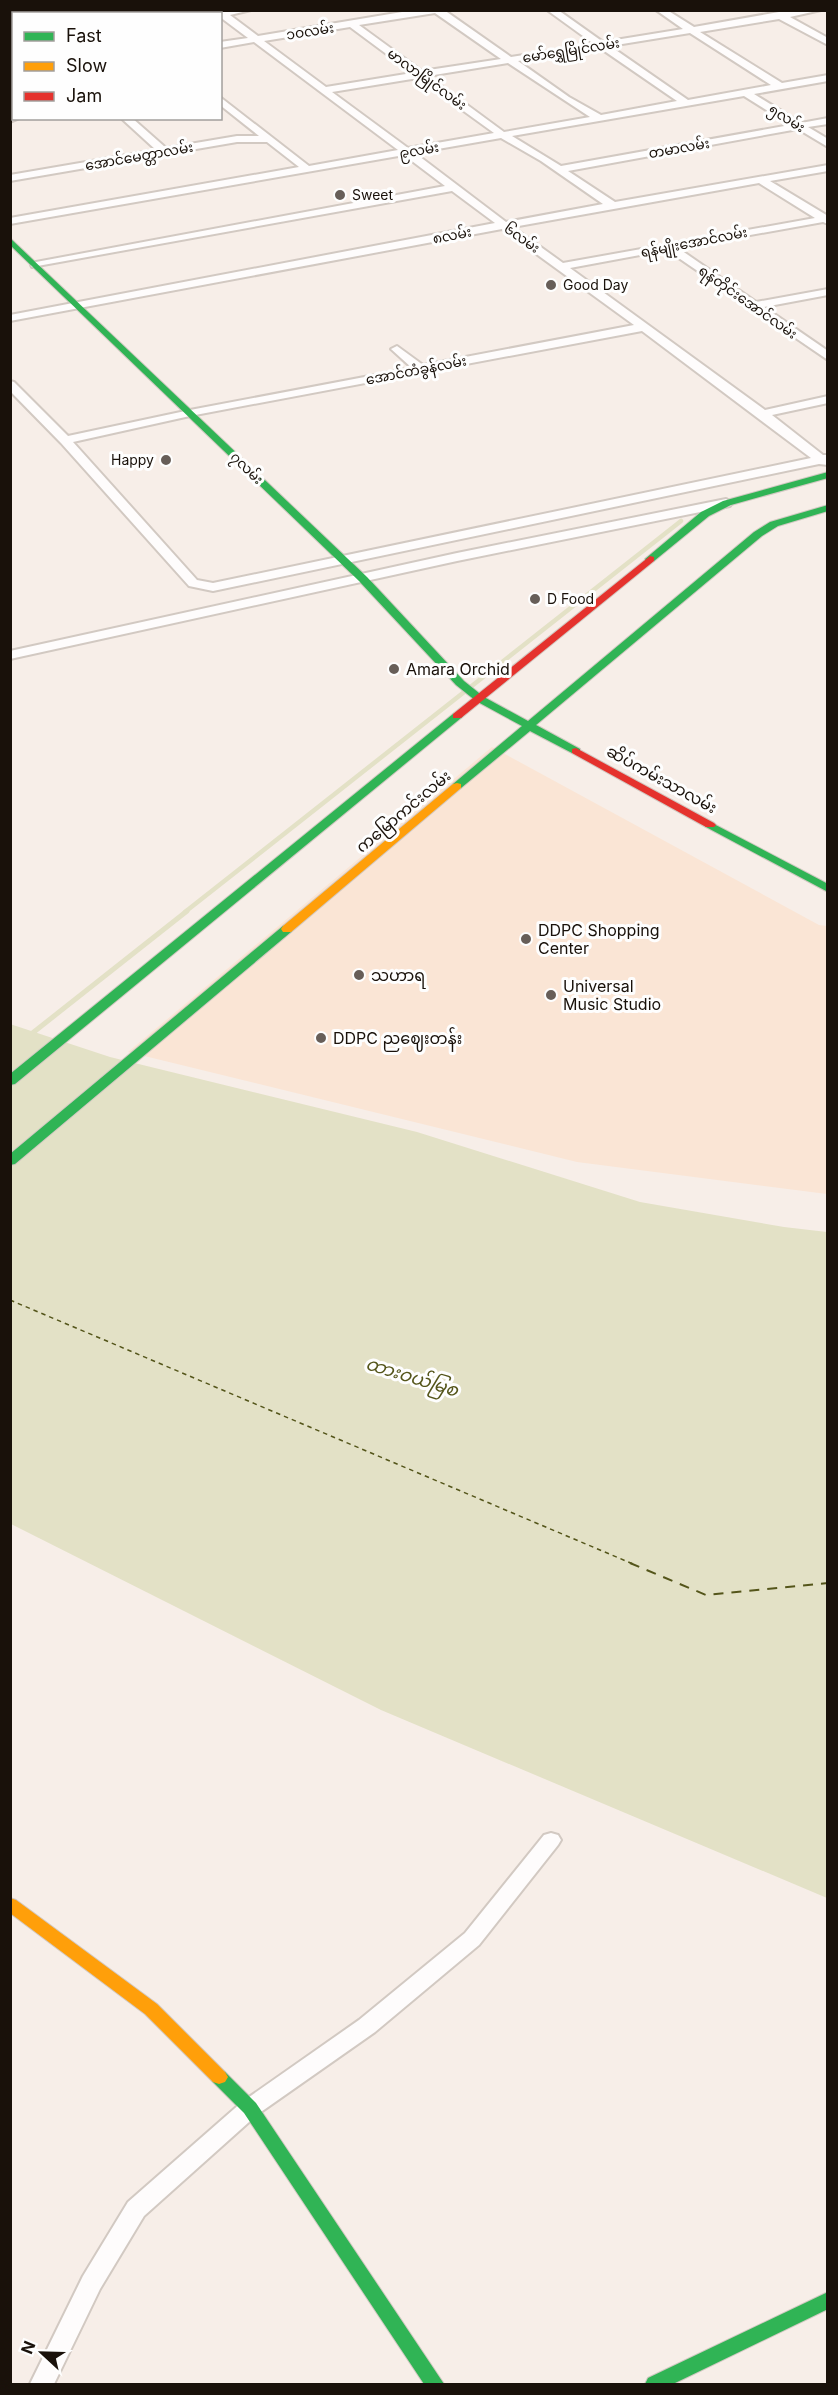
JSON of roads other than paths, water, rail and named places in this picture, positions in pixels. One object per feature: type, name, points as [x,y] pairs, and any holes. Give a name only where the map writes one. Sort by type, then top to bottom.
[{"type":"main road","name":"၇လမ်း","points":[[10,240],[363,579],[460,683],[480,699]]},
{"type":"main road","points":[[10,1082],[705,514],[727,503],[828,475]]},
{"type":"main road","name":"ကမြောကင်းလမ်း","points":[[10,1161],[758,534],[774,524],[828,508]]},
{"type":"main road","name":"ဆိပ်ကမ်းသာလမ်း","points":[[480,699],[828,889]]},
{"type":"main road","points":[[10,1904],[108,1975],[151,2010],[250,2108],[435,2385]]},
{"type":"main road","points":[[655,2385],[828,2300]]},
{"type":"street","points":[[220,12],[247,10]]},
{"type":"street","points":[[436,10],[599,118]]},
{"type":"street","name":"၁၀လမ်း","points":[[222,45],[436,10]]},
{"type":"street","points":[[550,10],[686,103]]},
{"type":"street","points":[[660,10],[781,87]]},
{"type":"street","points":[[772,10],[828,42]]},
{"type":"street","name":"မော်ရွှေမြိုင်လမ်း","points":[[325,90],[817,10]]},
{"type":"street","name":"၆လမ်း","points":[[222,14],[825,461]]},
{"type":"street","name":"မာလာမြိုင်လမ်း","points":[[352,24],[502,135],[528,146],[613,206]]},
{"type":"street","name":"၉လမ်း","points":[[10,221],[828,78]]},
{"type":"street","name":"၅လမ်း","points":[[746,93],[828,144]]},
{"type":"street","points":[[222,102],[308,169]]},
{"type":"street","points":[[128,120],[163,151]]},
{"type":"street","name":"တမာလမ်း","points":[[559,169],[828,121]]},
{"type":"street","name":"အောင်မေတ္တာလမ်း","points":[[10,178],[237,139],[267,139]]},
{"type":"street","name":"၈လမ်း","points":[[10,318],[504,225],[828,168]]},
{"type":"street","points":[[761,180],[826,220]]},
{"type":"street","points":[[36,265],[455,187]]},
{"type":"street","name":"ရန်မျိုးအောင်လမ်း","points":[[563,266],[728,235],[826,220]]},
{"type":"street","name":"ရန်တိုင်းအောင်လမ်း","points":[[670,247],[828,357]]},
{"type":"street","points":[[753,306],[828,292]]},
{"type":"street","name":"အောင်တံခွန်လမ်း","points":[[65,440],[190,413],[643,327]]},
{"type":"street","points":[[813,347],[828,343]]},
{"type":"street","points":[[397,349],[420,369]]},
{"type":"street","points":[[10,384],[65,440],[193,583],[213,587],[825,461]]},
{"type":"street","points":[[763,414],[828,399]]},
{"type":"street","points":[[10,655],[363,579],[490,548],[727,503]]},
{"type":"street","points":[[42,2385],[91,2283],[136,2209],[250,2108],[367,2026],[472,1939],[551,1840]]},
{"type":"water","name":"ထားဝယ်မြစ","points":[[10,1024],[110,1057],[417,1132],[640,1202],[784,1227],[827,1232],[827,1898],[381,1710],[11,1524]]},
{"type":"waterway","points":[[185,912],[681,521]]},
{"type":"waterway","points":[[30,1035],[187,911]]},
{"type":"place","name":"Sweet","points":[[340,195]]},
{"type":"place","name":"Good Day","points":[[551,285]]},
{"type":"place","name":"Happy","points":[[166,460]]},
{"type":"place","name":"D Food","points":[[535,599]]},
{"type":"place","name":"Amara Orchid","points":[[394,669]]},
{"type":"place","name":"DDPC Shopping Center","points":[[526,939]]},
{"type":"place","name":"သဟာရ","points":[[359,975]]},
{"type":"place","name":"Universal Music Studio","points":[[551,995]]},
{"type":"place","name":"DDPC ညဈေးတန်း","points":[[321,1038]]}]
